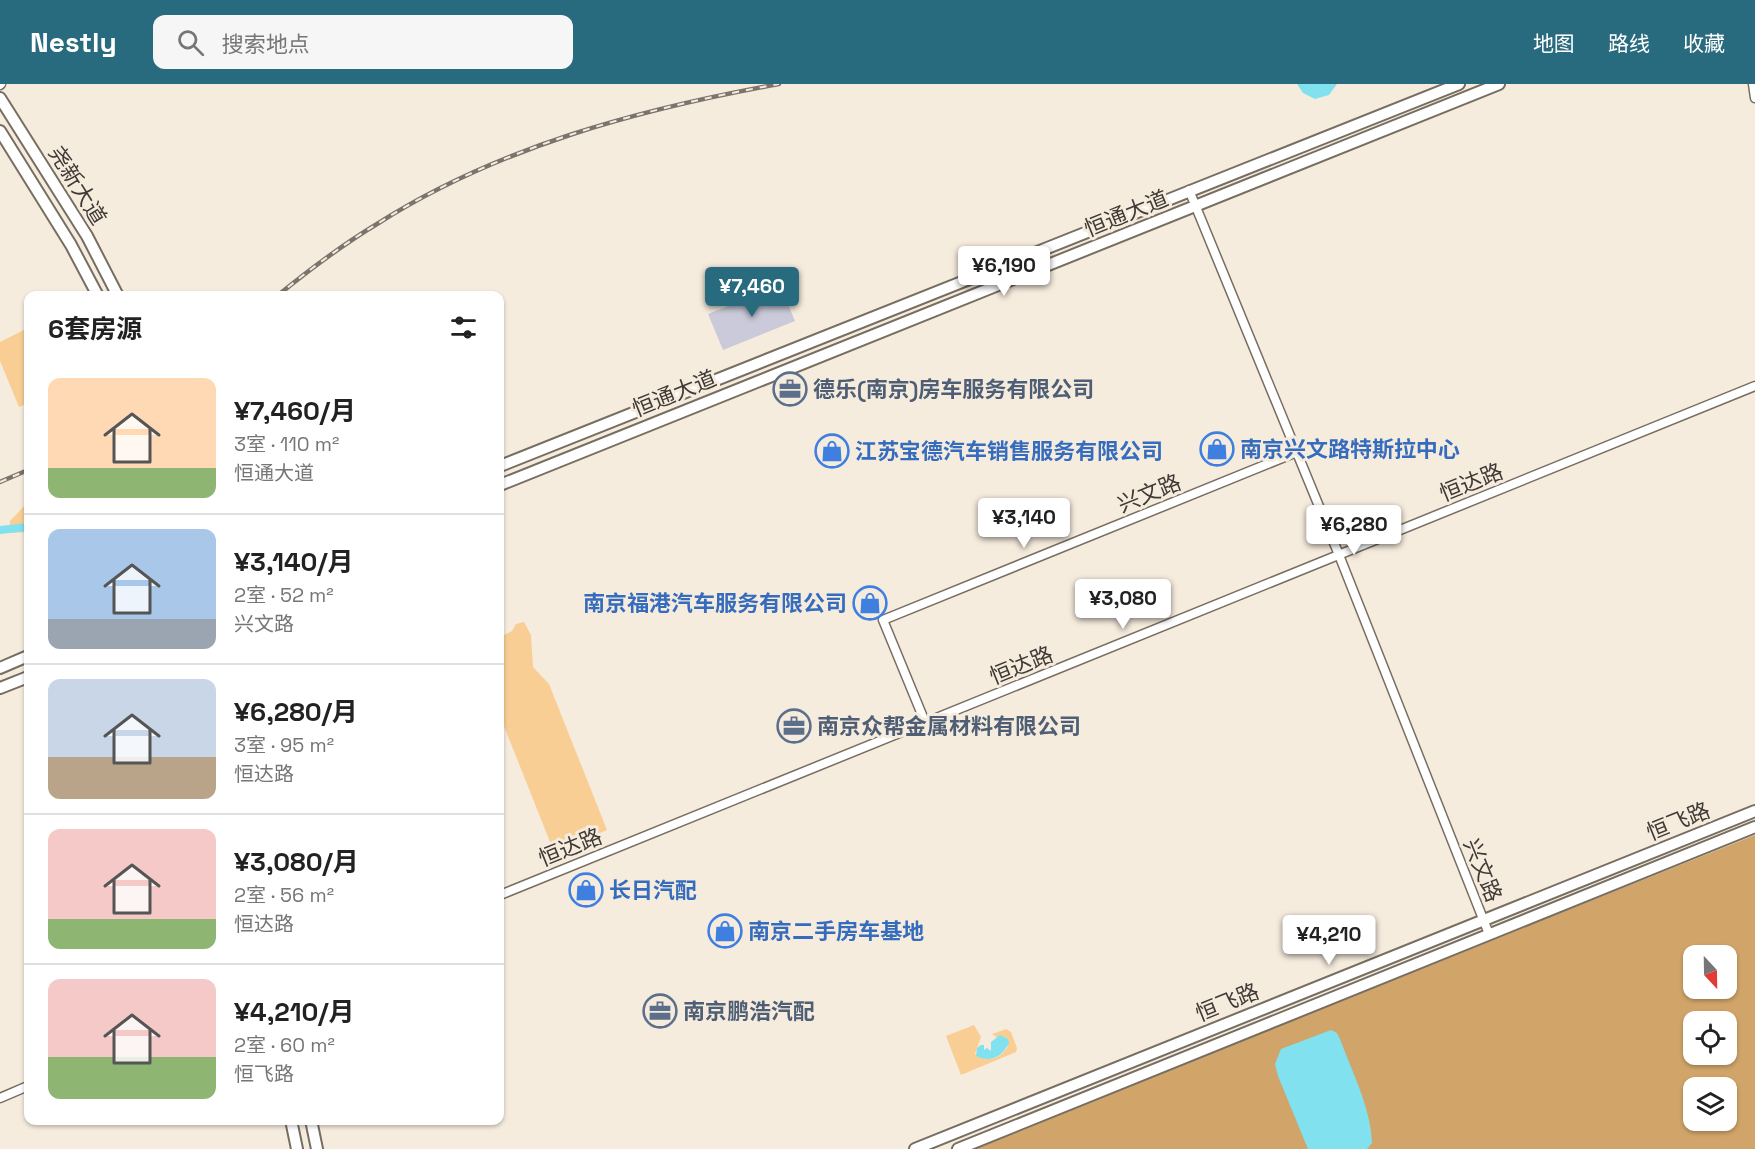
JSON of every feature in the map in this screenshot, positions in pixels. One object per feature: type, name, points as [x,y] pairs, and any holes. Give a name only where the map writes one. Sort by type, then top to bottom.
[{"type":"main road","name":"恒通大道","points":[[504,464],[1459,84]]},
{"type":"main road","name":"恒通大道","points":[[504,482],[1498,84]]},
{"type":"main road","name":"尧新大道","points":[[0,98],[87,237],[115,291]]},
{"type":"main road","name":"尧新大道","points":[[0,131],[72,245],[95,291]]},
{"type":"main road","points":[[0,668],[24,658]]},
{"type":"main road","points":[[0,688],[24,678]]},
{"type":"main road","name":"恒飞路","points":[[915,1149],[1755,811]]},
{"type":"main road","name":"恒飞路","points":[[958,1149],[1755,827]]},
{"type":"main road","points":[[292,1125],[297,1149]]},
{"type":"main road","points":[[312,1125],[317,1149]]},
{"type":"street","points":[[1753,84],[1755,98]]},
{"type":"street","name":"兴文路","points":[[1189,190],[1339,555],[1489,934]]},
{"type":"street","name":"恒达路","points":[[504,893],[1755,386]]},
{"type":"street","name":"兴文路","points":[[925,723],[883,620],[1297,452]]},
{"type":"street","points":[[0,1098],[24,1088]]},
{"type":"shaded area","points":[[24,330],[24,405],[19,407],[0,361],[0,342]]},
{"type":"shaded area","points":[[24,506],[24,532],[9,533],[10,521]]},
{"type":"shaded area","points":[[524,622],[531,635],[533,667],[549,684],[607,830],[554,852],[504,726],[504,635],[512,631],[516,624]]},
{"type":"shaded area","points":[[1755,835],[1755,1149],[971,1149]]},
{"type":"shaded area","points":[[974,1025],[981,1037],[975,1054],[989,1059],[1002,1054],[1008,1046],[992,1034],[1006,1029],[1011,1032],[1017,1048],[1016,1052],[961,1075],[946,1036]]},
{"type":"water","points":[[1297,84],[1337,84],[1329,95],[1315,99],[1303,93]]},
{"type":"water","points":[[1331,1030],[1337,1033],[1340,1039],[1365,1103],[1372,1143],[1367,1149],[1308,1149],[1278,1076],[1275,1064],[1281,1049]]},
{"type":"water","points":[[1000,1035],[1008,1039],[1009,1043],[1003,1052],[991,1059],[976,1056],[977,1048],[981,1045],[984,1045],[984,1050],[987,1048],[991,1051],[991,1042]]},
{"type":"building","points":[[780,285],[795,321],[723,350],[708,314]]},
{"type":"waterway","points":[[0,530],[24,527]]},
{"type":"railway","points":[[283,291],[364,232],[423,197],[521,152],[623,119],[779,84]]},
{"type":"railway","points":[[0,482],[24,472]]},
{"type":"place","name":"德乐(南京)房车服务有限公司","points":[[790,389]]},
{"type":"place","name":"南京兴文路特斯拉中心","points":[[1217,449]]},
{"type":"place","name":"江苏宝德汽车销售服务有限公司","points":[[832,451]]},
{"type":"place","name":"南京福港汽车服务有限公司","points":[[870,603]]},
{"type":"place","name":"南京众帮金属材料有限公司","points":[[794,726]]},
{"type":"place","name":"长日汽配","points":[[586,890]]},
{"type":"place","name":"南京二手房车基地","points":[[725,931]]},
{"type":"place","name":"南京鹏浩汽配","points":[[660,1011]]}]
